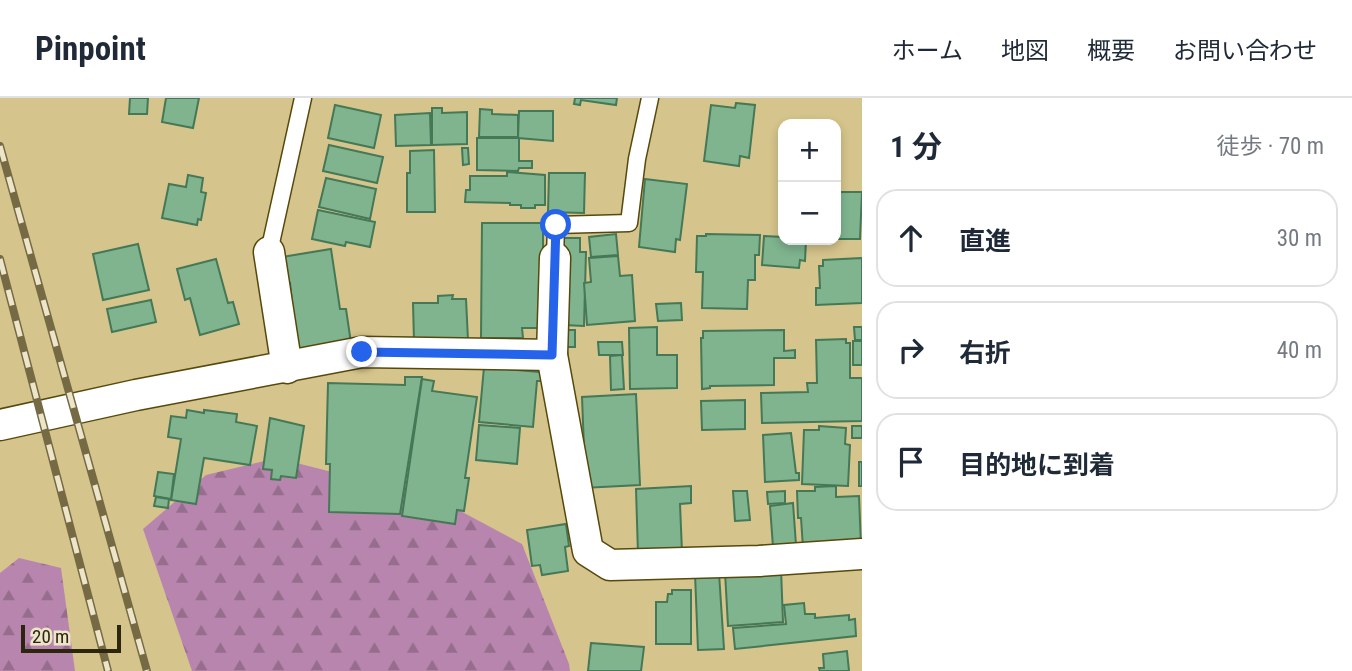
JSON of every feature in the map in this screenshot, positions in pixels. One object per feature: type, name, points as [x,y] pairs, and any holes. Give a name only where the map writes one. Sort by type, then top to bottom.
[{"type":"street","points":[[269,253],[287,368]]},
{"type":"street","points":[[555,258],[552,355],[588,551],[610,565],[759,561],[862,554]]},
{"type":"street","points":[[0,425],[136,395],[362,352],[552,355]]},
{"type":"lane","points":[[269,253],[303,98]]},
{"type":"lane","points":[[555,258],[556,225],[629,223],[637,159],[650,98]]},
{"type":"green space","points":[[277,458],[438,499],[522,544],[570,671],[192,671],[143,529],[206,475]]},
{"type":"green space","points":[[19,558],[61,568],[75,671],[0,671],[0,573]]},
{"type":"building","points":[[130,98],[148,98],[147,114],[129,114]]},
{"type":"building","points":[[166,98],[199,98],[193,128],[162,122]]},
{"type":"building","points":[[575,98],[617,98],[616,105],[581,100],[580,105],[574,104]]},
{"type":"building","points":[[736,103],[755,105],[749,158],[740,156],[739,166],[704,161],[711,105],[735,108]]},
{"type":"building","points":[[335,105],[381,115],[374,148],[328,138]]},
{"type":"building","points":[[432,108],[442,108],[442,113],[467,112],[467,144],[432,145]]},
{"type":"building","points":[[480,109],[492,110],[492,114],[518,115],[518,137],[479,137]]},
{"type":"building","points":[[519,111],[553,111],[553,141],[518,138]]},
{"type":"building","points":[[430,113],[431,145],[396,146],[395,115]]},
{"type":"building","points":[[477,138],[519,138],[519,161],[532,161],[532,168],[519,168],[518,171],[477,170]]},
{"type":"building","points":[[329,145],[383,157],[377,183],[323,171]]},
{"type":"building","points":[[462,148],[468,148],[469,164],[463,165]]},
{"type":"building","points":[[434,150],[435,212],[407,212],[410,151]]},
{"type":"building","points":[[507,172],[545,175],[545,205],[521,208],[521,205],[510,203],[465,202],[466,190],[470,190],[470,176],[507,176]]},
{"type":"building","points":[[549,173],[585,173],[584,213],[548,212]]},
{"type":"building","points":[[188,175],[203,178],[201,192],[206,193],[201,220],[198,219],[197,225],[162,218],[169,184],[186,187]]},
{"type":"building","points":[[326,178],[376,189],[370,219],[319,207]]},
{"type":"building","points":[[645,179],[687,184],[680,240],[676,239],[675,252],[639,247]]},
{"type":"building","points":[[841,192],[862,192],[860,239],[841,239]]},
{"type":"building","points":[[318,210],[375,222],[370,247],[346,242],[345,246],[312,239]]},
{"type":"building","points":[[482,223],[543,223],[543,328],[522,328],[523,338],[481,338]]},
{"type":"building","points":[[616,234],[618,255],[591,257],[589,237]]},
{"type":"building","points":[[760,235],[759,255],[755,255],[755,280],[748,280],[747,309],[702,308],[703,272],[696,272],[697,236]]},
{"type":"building","points":[[764,236],[778,237],[778,245],[806,245],[805,261],[800,260],[799,268],[762,265]]},
{"type":"building","points":[[563,238],[580,238],[580,252],[586,252],[584,326],[563,325]]},
{"type":"building","points":[[138,244],[149,290],[103,300],[93,254]]},
{"type":"building","points":[[331,249],[340,309],[346,309],[351,343],[297,351],[290,283],[286,284],[282,257]]},
{"type":"building","points":[[618,256],[620,276],[632,275],[635,321],[587,325],[584,283],[591,282],[589,258]]},
{"type":"building","points":[[862,258],[862,303],[816,305],[816,288],[820,288],[819,266],[823,266],[823,260]]},
{"type":"building","points":[[216,259],[228,303],[233,302],[239,324],[200,335],[190,298],[185,300],[177,269]]},
{"type":"building","points":[[453,295],[452,299],[466,299],[468,340],[414,341],[413,303],[438,303],[438,296]]},
{"type":"building","points":[[151,300],[156,322],[112,332],[107,309]]},
{"type":"building","points":[[681,303],[682,320],[658,321],[656,304]]},
{"type":"building","points":[[657,327],[657,355],[677,355],[677,388],[630,389],[629,328]]},
{"type":"building","points":[[854,327],[862,327],[862,340],[855,340]]},
{"type":"building","points":[[565,330],[575,330],[575,347],[565,347]]},
{"type":"building","points":[[784,330],[784,351],[795,350],[795,358],[774,358],[774,385],[710,386],[702,389],[703,331]]},
{"type":"building","points":[[846,339],[846,343],[850,343],[850,378],[862,378],[862,421],[762,423],[761,393],[808,392],[807,383],[817,383],[816,340]]},
{"type":"building","points":[[853,341],[862,341],[862,365],[853,365]]},
{"type":"building","points":[[598,342],[622,342],[623,355],[599,355]]},
{"type":"building","points":[[622,355],[624,389],[611,390],[610,356]]},
{"type":"building","points":[[484,367],[551,373],[551,381],[537,381],[533,427],[479,422]]},
{"type":"building","points":[[405,377],[422,377],[400,514],[329,512],[330,464],[326,464],[328,383],[405,385]]},
{"type":"building","points":[[422,379],[434,381],[432,391],[477,397],[465,478],[469,478],[464,511],[457,510],[455,524],[402,516]]},
{"type":"building","points":[[636,394],[640,485],[583,488],[585,474],[582,397]]},
{"type":"building","points":[[745,400],[745,429],[702,430],[701,401]]},
{"type":"building","points":[[187,410],[237,414],[236,422],[257,426],[250,465],[204,458],[196,504],[171,500],[181,439],[168,437],[171,416],[186,418]]},
{"type":"building","points":[[270,418],[304,426],[296,478],[281,476],[280,480],[271,479],[272,470],[263,469]]},
{"type":"building","points":[[479,425],[520,428],[517,464],[476,460]]},
{"type":"building","points":[[819,426],[846,428],[845,444],[850,445],[848,486],[802,484],[804,430],[819,430]]},
{"type":"building","points":[[852,426],[862,426],[862,438],[852,438]]},
{"type":"building","points":[[791,433],[799,480],[765,482],[763,435]]},
{"type":"building","points":[[859,462],[862,462],[862,486],[859,486]]},
{"type":"building","points":[[158,472],[174,474],[171,499],[154,496]]},
{"type":"building","points":[[691,486],[691,503],[680,504],[682,552],[638,554],[636,489]]},
{"type":"building","points":[[836,486],[836,497],[859,496],[861,546],[803,548],[797,491],[815,491],[815,487]]},
{"type":"building","points":[[733,491],[747,491],[750,520],[735,521]]},
{"type":"building","points":[[785,491],[785,503],[768,504],[767,492]]},
{"type":"building","points":[[156,497],[169,499],[168,508],[154,506]]},
{"type":"building","points":[[793,503],[796,545],[773,547],[770,506]]},
{"type":"building","points":[[566,524],[568,571],[542,575],[540,565],[532,566],[527,530]]},
{"type":"building","points":[[781,569],[783,622],[728,626],[725,572]]},
{"type":"building","points":[[719,573],[724,649],[698,650],[695,574]]},
{"type":"building","points":[[672,590],[691,590],[691,644],[656,644],[656,602],[667,602],[668,594],[672,594]]},
{"type":"building","points":[[804,603],[805,614],[815,614],[815,618],[849,615],[849,620],[855,619],[856,636],[735,649],[733,628],[786,624],[784,605]]},
{"type":"building","points":[[591,643],[644,647],[641,671],[588,671]]},
{"type":"building","points":[[847,651],[849,671],[820,671],[819,668],[824,668],[823,654]]},
{"type":"railway","points":[[0,146],[147,671]]},
{"type":"railway","points":[[0,259],[108,671]]},
{"type":"route","points":[[362,352],[552,355],[556,225]]}]
